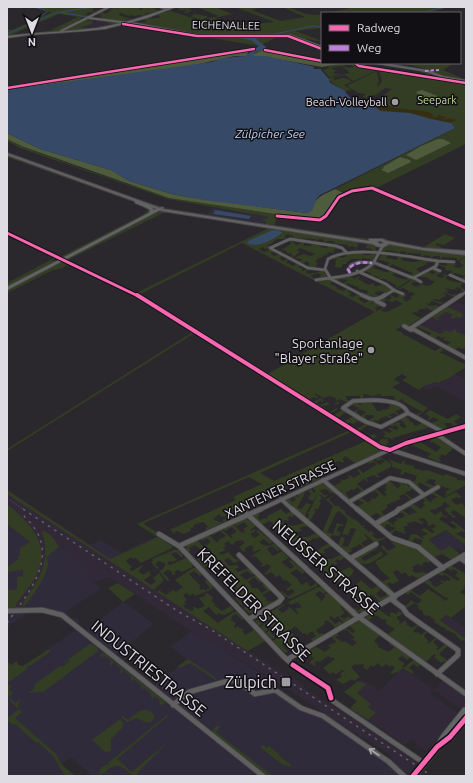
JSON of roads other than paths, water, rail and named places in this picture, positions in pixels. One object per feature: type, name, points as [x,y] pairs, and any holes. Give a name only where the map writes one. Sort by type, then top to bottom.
[{"type":"main road","points":[[7,154],[161,209]]},
{"type":"main road","points":[[122,196],[161,209],[214,218],[381,244],[466,253]]},
{"type":"street","points":[[60,31],[109,7]]},
{"type":"street","points":[[160,7],[169,9]]},
{"type":"street","points":[[7,37],[60,31],[97,29],[174,7]]},
{"type":"street","name":"EICHENALLEE","points":[[89,18],[125,22],[197,35],[291,36],[321,47]]},
{"type":"street","points":[[383,64],[426,71],[466,81]]},
{"type":"street","points":[[137,202],[150,208],[151,213]]},
{"type":"street","points":[[145,217],[161,209]]},
{"type":"street","points":[[7,289],[161,209]]},
{"type":"street","points":[[325,270],[308,268],[270,248],[290,239],[336,246],[342,248],[346,252]]},
{"type":"street","points":[[316,280],[357,272],[372,263],[381,244]]},
{"type":"street","points":[[384,305],[363,296],[330,277],[325,270],[326,262],[329,258],[346,252],[358,251],[454,262]]},
{"type":"street","points":[[413,278],[437,265],[438,261]]},
{"type":"street","points":[[350,273],[348,269],[352,264],[361,262],[372,263],[422,282]]},
{"type":"street","points":[[432,268],[440,271]]},
{"type":"street","points":[[357,272],[365,277],[381,282],[403,294]]},
{"type":"street","points":[[450,275],[466,282]]},
{"type":"street","points":[[375,301],[394,290]]},
{"type":"street","points":[[411,328],[466,292]]},
{"type":"street","points":[[404,326],[411,328],[466,358]]},
{"type":"street","points":[[408,412],[381,427],[368,423],[343,408],[353,401],[391,402],[443,432]]},
{"type":"street","name":"XANTENER STRASSE","points":[[179,546],[406,442],[466,426]]},
{"type":"street","points":[[436,434],[466,454]]},
{"type":"street","points":[[390,450],[398,451],[466,474]]},
{"type":"street","points":[[349,502],[363,494],[366,490],[390,478],[409,482],[424,495]]},
{"type":"street","points":[[323,480],[394,539],[418,547],[443,568]]},
{"type":"street","points":[[375,524],[396,512],[399,508],[438,487]]},
{"type":"street","points":[[281,499],[351,558],[393,598],[407,614],[458,650],[458,655],[437,674]]},
{"type":"street","name":"NEUSSER STRASSE","points":[[247,514],[360,617],[423,661],[437,674],[466,694]]},
{"type":"street","name":"KREFELDER STRASSE","points":[[159,534],[179,546],[293,665],[328,688],[333,701],[424,763]]},
{"type":"street","points":[[351,558],[376,544]]},
{"type":"street","points":[[288,659],[466,554]]},
{"type":"street","points":[[239,555],[282,598],[280,602],[249,619]]},
{"type":"street","points":[[460,558],[466,562]]},
{"type":"street","name":"INDUSTRIESTRASSE","points":[[7,611],[45,610],[59,614],[263,776]]},
{"type":"street","points":[[173,705],[188,693],[204,687],[233,680],[245,686],[255,694],[275,690],[301,708],[323,716],[389,762],[404,776]]},
{"type":"street","points":[[413,776],[466,710]]},
{"type":"street","points":[[440,744],[450,737],[466,718]]},
{"type":"water","name":"Zülpicher See","points":[[238,35],[260,35],[260,37],[256,39],[266,47],[253,55],[266,56],[315,67],[313,68],[314,69],[321,69],[329,79],[330,83],[346,91],[345,92],[351,98],[377,108],[380,111],[410,113],[451,123],[455,128],[320,195],[317,198],[312,211],[308,213],[204,200],[172,194],[129,181],[111,170],[40,149],[7,133],[7,90],[212,62],[223,58],[245,56],[259,46],[251,40],[239,38]]},
{"type":"water","points":[[215,210],[251,216],[249,219],[213,214]]},
{"type":"water","points":[[273,230],[280,231],[282,233],[260,244],[251,245],[247,243],[248,241]]},
{"type":"waterway","points":[[34,7],[45,10]]},
{"type":"waterway","points":[[61,12],[94,7]]},
{"type":"waterway","points":[[424,12],[446,7]]},
{"type":"waterway","points":[[40,17],[48,11]]},
{"type":"waterway","points":[[7,34],[58,12]]},
{"type":"waterway","points":[[59,12],[87,17]]},
{"type":"waterway","points":[[274,34],[313,26],[321,27]]},
{"type":"railway","points":[[7,498],[24,510]]},
{"type":"railway","points":[[23,509],[179,612],[210,629],[432,776]]},
{"type":"railway","points":[[7,623],[30,591],[41,566],[41,541],[31,523],[23,515]]},
{"type":"place","name":"Beach-Volleyball","points":[[395,102]]},
{"type":"place","name":"Sportanlage \"Blayer Straße\"","points":[[371,350]]},
{"type":"place","name":"Zülpich","points":[[286,682]]},
{"type":"park label","name":"Seepark","points":[[437,100]]}]
